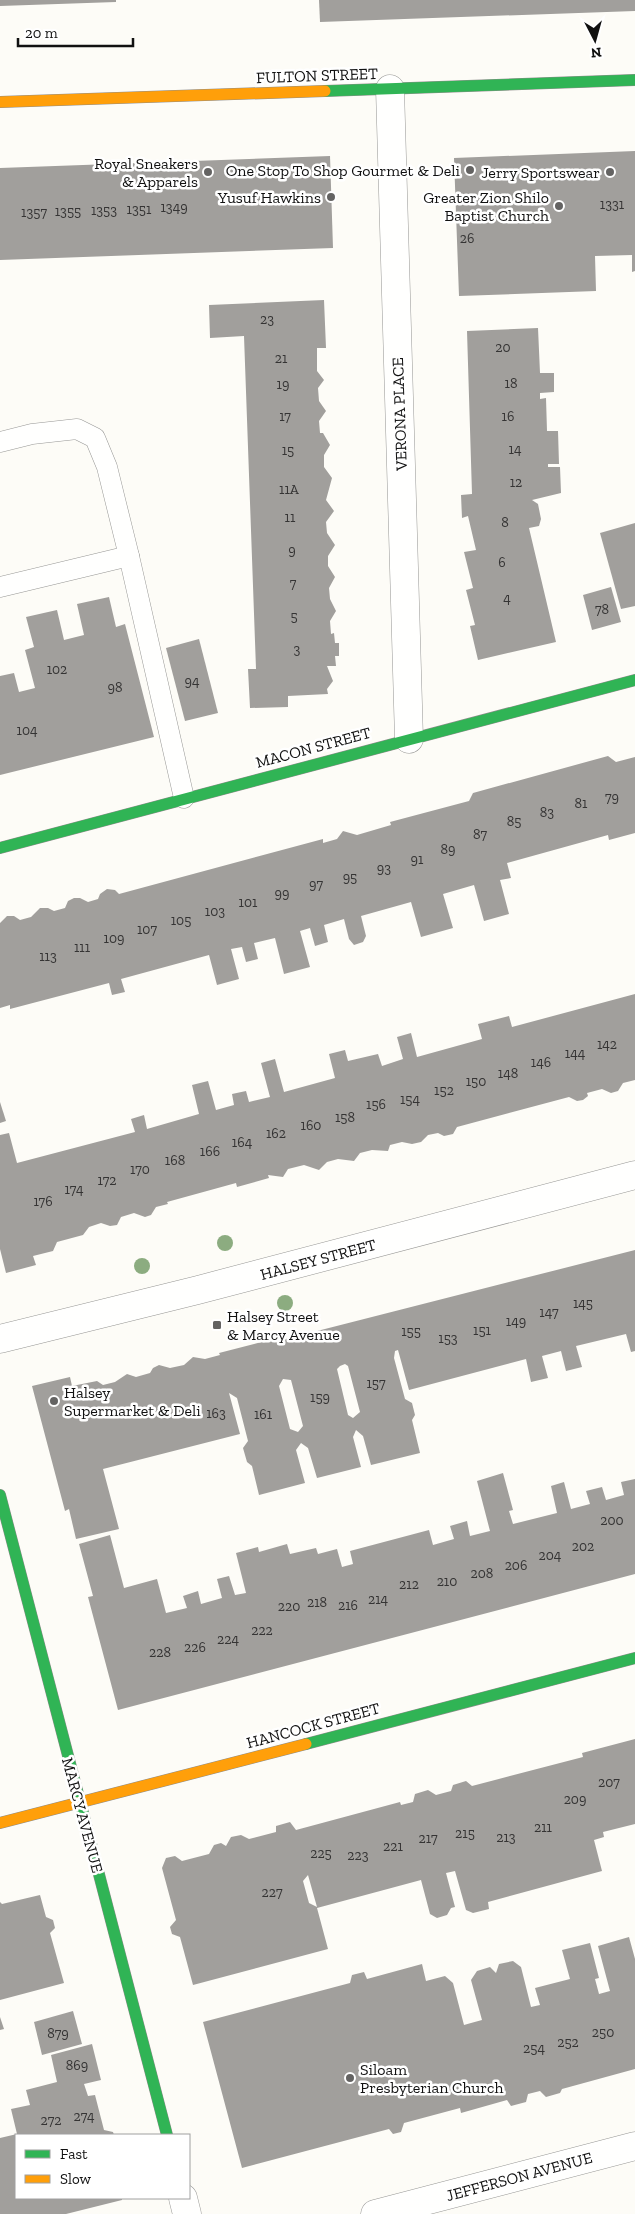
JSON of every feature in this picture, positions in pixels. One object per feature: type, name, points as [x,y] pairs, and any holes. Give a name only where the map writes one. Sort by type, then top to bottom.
[{"type":"street","name":"FULTON STREET","points":[[0,102],[635,80]]},
{"type":"street","name":"VERONA PLACE","points":[[390,89],[409,739]]},
{"type":"street","name":"MACON STREET","points":[[0,848],[635,680]]},
{"type":"street","name":"HALSEY STREET","points":[[0,1340],[635,1175]]},
{"type":"street","name":"MARCY AVENUE","points":[[0,1495],[167,2134]]},
{"type":"street","name":"HANCOCK STREET","points":[[0,1823],[635,1658]]},
{"type":"street","name":"JEFFERSON AVENUE","points":[[374,2214],[635,2146]]},
{"type":"street","points":[[183,2199],[187,2214]]},
{"type":"lane","points":[[0,442],[32,434],[77,429],[95,438],[107,467],[184,798]]},
{"type":"lane","points":[[0,587],[129,556]]},
{"type":"building","points":[[0,0],[116,0],[116,2],[0,6]]},
{"type":"building","points":[[319,0],[635,0],[635,11],[320,22]]},
{"type":"building","points":[[635,151],[635,271],[632,272],[632,255],[595,256],[596,291],[459,296],[454,158]]},
{"type":"building","points":[[330,156],[333,248],[0,260],[0,168]]},
{"type":"building","points":[[324,300],[326,348],[317,348],[317,371],[324,380],[318,388],[319,401],[326,411],[319,421],[320,433],[323,433],[330,445],[324,455],[324,467],[332,478],[326,500],[334,511],[326,522],[327,533],[335,545],[328,556],[328,566],[335,577],[329,588],[330,599],[336,611],[330,621],[331,634],[334,633],[335,643],[339,643],[339,656],[335,656],[336,666],[327,666],[333,681],[327,689],[328,694],[288,696],[288,707],[250,708],[248,669],[256,669],[244,336],[210,338],[209,305]]},
{"type":"building","points":[[538,328],[540,373],[554,373],[554,392],[540,393],[540,399],[546,398],[547,431],[558,431],[559,464],[548,464],[548,467],[560,467],[561,493],[532,500],[538,504],[541,519],[539,526],[529,528],[556,642],[478,660],[470,626],[475,625],[466,590],[473,588],[464,552],[476,550],[468,516],[462,518],[461,495],[472,494],[467,331]]},
{"type":"building","points":[[635,523],[635,606],[621,609],[600,533]]},
{"type":"building","points":[[611,587],[621,622],[592,630],[583,595]]},
{"type":"building","points":[[109,597],[116,627],[125,624],[154,737],[0,775],[0,676],[14,673],[19,692],[35,688],[25,650],[34,647],[26,617],[57,610],[64,640],[84,635],[77,604]]},
{"type":"building","points":[[199,639],[218,713],[185,721],[166,648]]},
{"type":"building","points":[[608,756],[616,762],[635,757],[635,833],[609,840],[608,835],[507,863],[511,878],[500,880],[509,914],[484,921],[474,885],[443,894],[453,928],[421,937],[411,902],[361,916],[366,936],[363,942],[354,945],[349,939],[344,919],[324,925],[328,942],[315,946],[310,928],[300,931],[310,967],[284,974],[275,938],[254,943],[258,959],[246,962],[242,947],[231,949],[239,979],[217,985],[209,955],[121,979],[125,992],[112,995],[109,983],[10,1009],[10,1005],[0,1008],[0,923],[7,916],[14,916],[20,920],[31,917],[40,908],[48,908],[54,911],[65,908],[68,901],[74,898],[80,898],[88,902],[98,899],[100,894],[107,889],[115,890],[119,894],[323,839],[323,843],[337,839],[343,831],[357,835],[391,825],[390,822],[469,801],[473,793]]},
{"type":"building","points":[[635,994],[635,1080],[623,1083],[618,1091],[611,1093],[602,1089],[587,1093],[588,1096],[583,1100],[577,1101],[569,1097],[457,1127],[453,1134],[444,1136],[438,1133],[428,1135],[421,1142],[412,1144],[402,1142],[390,1145],[388,1151],[372,1150],[360,1153],[354,1161],[338,1159],[327,1162],[319,1170],[304,1165],[288,1169],[283,1177],[268,1175],[269,1178],[237,1187],[236,1183],[167,1202],[168,1204],[156,1207],[151,1215],[145,1217],[134,1213],[121,1217],[117,1225],[110,1226],[101,1223],[89,1227],[83,1235],[57,1242],[53,1251],[33,1256],[36,1265],[6,1273],[0,1249],[0,1135],[9,1133],[17,1163],[135,1132],[131,1119],[144,1115],[147,1129],[199,1114],[192,1085],[208,1081],[216,1110],[234,1105],[232,1094],[246,1091],[249,1102],[270,1097],[261,1063],[275,1059],[284,1092],[335,1078],[329,1054],[345,1050],[348,1061],[378,1054],[382,1066],[403,1059],[397,1037],[411,1033],[417,1057],[482,1039],[478,1024],[509,1016],[512,1027]]},
{"type":"building","points":[[0,1102],[6,1121],[0,1123]]},
{"type":"building","points":[[635,1250],[635,1351],[631,1352],[626,1334],[576,1346],[582,1367],[566,1371],[561,1351],[542,1356],[548,1378],[531,1382],[526,1359],[409,1390],[398,1350],[395,1351],[394,1358],[405,1399],[412,1403],[415,1415],[412,1420],[420,1453],[371,1465],[363,1436],[356,1430],[353,1437],[361,1467],[317,1478],[308,1448],[301,1443],[296,1450],[305,1483],[259,1495],[252,1466],[247,1462],[243,1448],[248,1441],[237,1398],[229,1393],[240,1434],[103,1469],[119,1529],[76,1539],[69,1509],[65,1511],[32,1386],[70,1377],[72,1386],[97,1381],[103,1385],[115,1382],[127,1374],[136,1377],[150,1373],[153,1368],[159,1365],[170,1368],[184,1365],[193,1357],[205,1359],[220,1355],[219,1353],[273,1339],[274,1342]],"holes":[[[345,1364],[348,1366],[360,1412],[353,1418],[348,1415],[337,1369]],[[283,1379],[291,1380],[303,1426],[298,1432],[290,1429],[279,1386]]]},
{"type":"building","points":[[503,1473],[513,1510],[509,1511],[513,1524],[557,1513],[551,1486],[564,1482],[571,1509],[590,1504],[586,1491],[602,1487],[606,1500],[624,1495],[621,1482],[635,1479],[635,1574],[118,1710],[88,1597],[93,1596],[79,1544],[110,1535],[124,1588],[157,1579],[166,1613],[187,1608],[183,1596],[198,1591],[201,1604],[222,1598],[217,1579],[229,1576],[235,1595],[246,1593],[236,1553],[258,1547],[259,1552],[287,1544],[290,1554],[316,1548],[318,1554],[337,1549],[342,1567],[353,1564],[350,1551],[429,1530],[433,1545],[454,1539],[450,1526],[467,1521],[470,1536],[490,1531],[477,1481]]},
{"type":"building","points":[[635,1739],[635,1824],[603,1832],[604,1837],[594,1840],[602,1871],[488,1902],[489,1909],[473,1913],[466,1910],[455,1871],[446,1873],[455,1907],[451,1908],[447,1915],[437,1918],[430,1914],[421,1880],[317,1908],[328,1949],[193,1985],[180,1937],[172,1934],[170,1927],[176,1920],[162,1868],[166,1858],[175,1856],[182,1861],[209,1854],[214,1845],[221,1843],[226,1846],[231,1837],[241,1835],[249,1839],[276,1832],[276,1826],[290,1822],[296,1830],[400,1802],[401,1805],[413,1802],[415,1794],[428,1790],[436,1795],[451,1791],[453,1785],[466,1781],[472,1786],[583,1757],[582,1753]],"holes":[[[308,1875],[317,1907],[309,1903],[303,1881]]]},
{"type":"building","points":[[40,1895],[46,1917],[53,1920],[55,1928],[50,1933],[64,1983],[0,2000],[0,1902],[2,1904]]},
{"type":"building","points":[[629,1937],[635,1959],[635,2069],[562,2089],[560,2093],[546,2097],[540,2091],[528,2094],[526,2102],[511,2106],[507,2100],[461,2113],[460,2108],[404,2123],[401,2132],[393,2134],[389,2129],[242,2168],[203,2022],[350,1983],[352,1975],[364,1972],[367,1979],[422,1964],[426,1981],[445,1976],[453,1983],[464,2025],[482,2020],[471,1980],[477,1971],[490,1967],[496,1973],[499,1964],[513,1961],[521,1967],[531,2007],[540,2005],[535,1988],[570,1979],[562,1950],[590,1943],[599,1978],[595,1979],[599,1994],[610,1991],[598,1946]]},
{"type":"building","points":[[73,2011],[82,2044],[42,2055],[34,2022]]},
{"type":"building","points":[[0,2017],[4,2029],[0,2030]]},
{"type":"building","points":[[92,2044],[101,2080],[84,2084],[88,2096],[95,2095],[104,2130],[113,2132],[114,2134],[17,2134],[11,2109],[30,2105],[26,2090],[57,2082],[51,2055]]},
{"type":"building","points":[[15,2134],[15,2199],[122,2200],[66,2214],[0,2214],[0,2138]]},
{"type":"traffic: fast","points":[[325,91],[635,80]]},
{"type":"traffic: fast","points":[[0,848],[635,680]]},
{"type":"traffic: fast","points":[[0,1495],[167,2134]]},
{"type":"traffic: fast","points":[[306,1744],[635,1658]]},
{"type":"traffic: slow","points":[[0,102],[325,91]]},
{"type":"traffic: slow","points":[[0,1823],[306,1744]]},
{"type":"place","name":"One Stop To Shop Gourmet & Deli","points":[[470,170]]},
{"type":"place","name":"Royal Sneakers & Apparels","points":[[208,172]]},
{"type":"place","name":"Jerry Sportswear","points":[[610,172]]},
{"type":"place","name":"Yusuf Hawkins","points":[[331,197]]},
{"type":"place","name":"Greater Zion Shilo Baptist Church","points":[[559,206]]},
{"type":"place","name":"Halsey Street & Marcy Avenue","points":[[217,1325]]},
{"type":"place","name":"Halsey Supermarket & Deli","points":[[54,1401]]},
{"type":"place","name":"Siloam Presbyterian Church","points":[[350,2078]]}]
